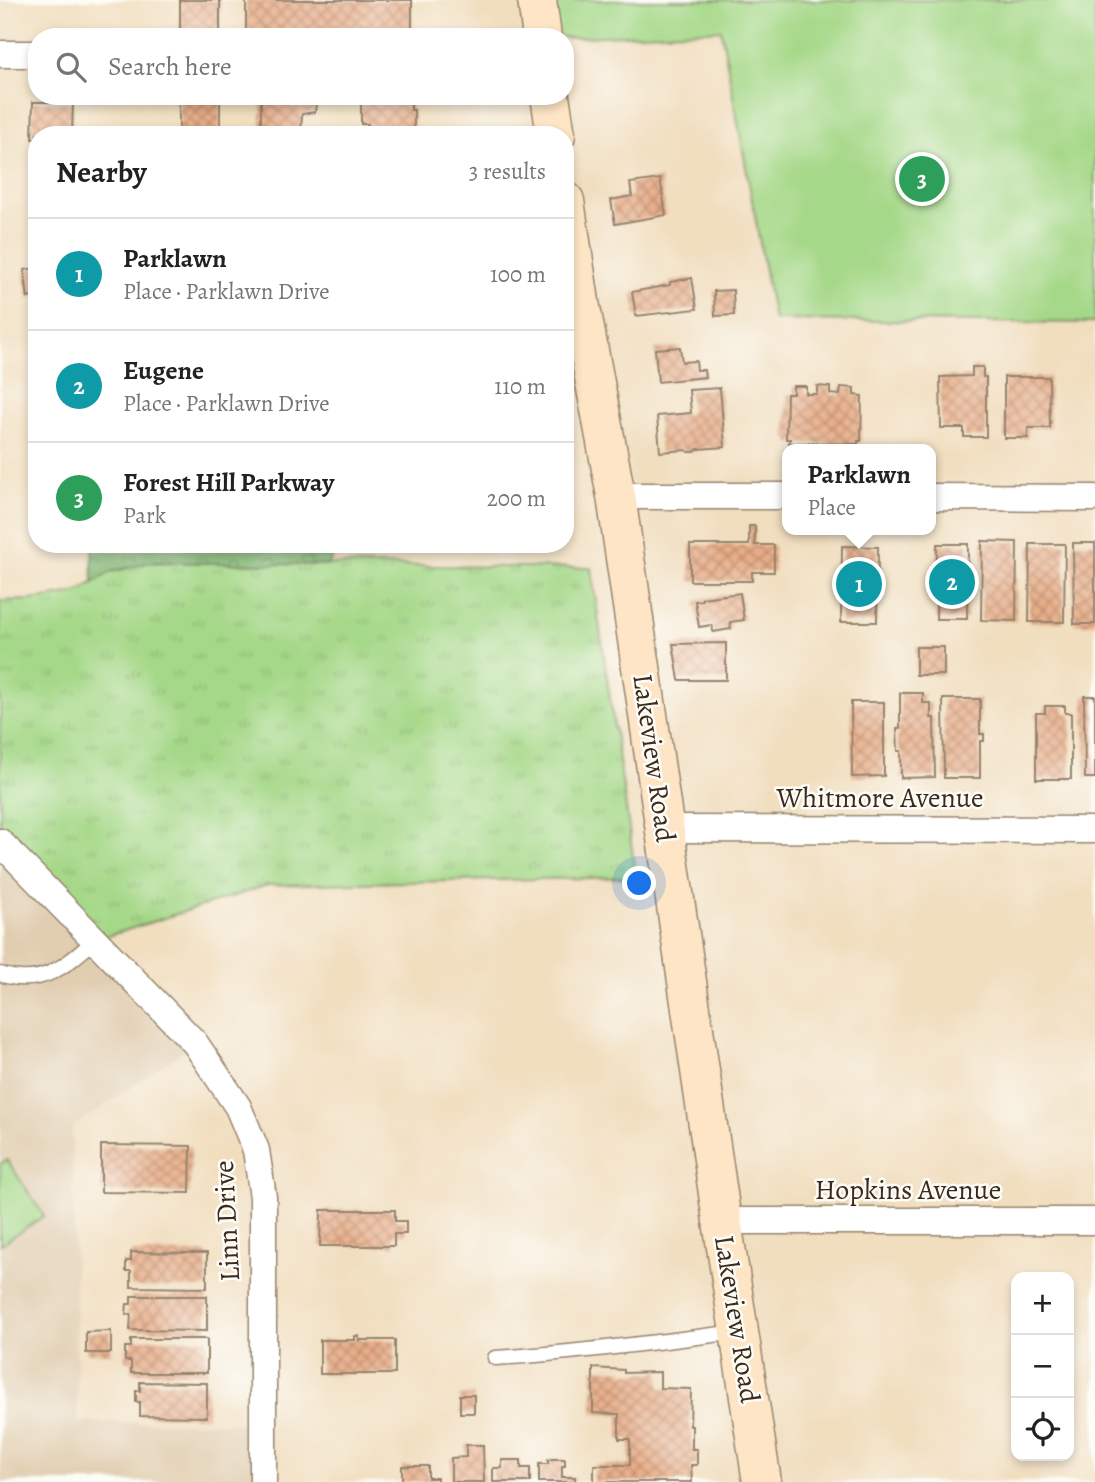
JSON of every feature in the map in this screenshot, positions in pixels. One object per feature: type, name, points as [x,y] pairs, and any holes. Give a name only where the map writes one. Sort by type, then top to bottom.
[{"type":"street","points":[[537,0],[541,28]]},
{"type":"street","points":[[0,54],[28,54]]},
{"type":"street","points":[[551,105],[555,126]]},
{"type":"street","name":"Lakeview Road","points":[[574,262],[615,496],[762,1482]]},
{"type":"street","points":[[615,496],[782,496]]},
{"type":"street","points":[[936,497],[1095,498]]},
{"type":"street","name":"Whitmore Avenue","points":[[664,829],[1095,831]]},
{"type":"street","name":"Linn Drive","points":[[0,842],[195,1043],[238,1107],[256,1150],[263,1197],[263,1482]]},
{"type":"street","name":"Hopkins Avenue","points":[[722,1221],[1095,1221]]},
{"type":"lane","points":[[0,974],[31,979],[45,976],[72,960],[95,940]]},
{"type":"lane","points":[[495,1358],[561,1354],[739,1332]]},
{"type":"shaded area","points":[[0,842],[195,1043],[72,1128],[78,1422],[263,1423],[263,1482],[0,1482]]},
{"type":"green space","points":[[537,0],[1095,0],[1095,323],[774,320],[721,30],[574,38],[574,28],[541,28]]},
{"type":"green space","points":[[92,553],[335,553],[328,565],[151,562],[111,572],[93,583]]},
{"type":"green space","points":[[151,562],[591,568],[636,877],[268,885],[95,940],[0,842],[0,601],[31,600],[76,593],[111,572]]},
{"type":"green space","points":[[7,1160],[44,1216],[0,1245],[0,1164]]},
{"type":"building","points":[[180,0],[220,0],[220,28],[180,28]]},
{"type":"building","points":[[246,0],[412,0],[412,28],[246,28]]},
{"type":"building","points":[[33,105],[73,105],[72,126],[32,126]]},
{"type":"building","points":[[179,105],[220,105],[220,126],[179,126]]},
{"type":"building","points":[[261,105],[316,105],[315,112],[302,114],[301,126],[261,126]]},
{"type":"building","points":[[361,105],[411,105],[411,110],[414,110],[414,126],[361,124]]},
{"type":"building","points":[[660,179],[666,215],[615,224],[611,200],[632,196],[630,183]]},
{"type":"building","points":[[28,269],[28,298],[24,270]]},
{"type":"building","points":[[692,278],[697,309],[636,316],[632,292]]},
{"type":"building","points":[[733,290],[734,315],[715,316],[714,291]]},
{"type":"building","points":[[680,347],[682,362],[696,361],[697,370],[704,370],[705,377],[658,382],[655,349]]},
{"type":"building","points":[[972,367],[983,367],[983,377],[986,377],[986,437],[964,437],[964,428],[941,428],[940,377],[972,376]]},
{"type":"building","points":[[1004,377],[1049,377],[1050,428],[1028,428],[1028,438],[1004,438]]},
{"type":"building","points":[[793,386],[806,386],[806,394],[817,394],[817,386],[830,387],[830,394],[840,395],[841,387],[854,388],[854,395],[862,396],[861,441],[858,441],[858,444],[789,443],[790,439],[786,439],[787,394],[793,394]]},
{"type":"building","points":[[720,388],[725,447],[698,449],[694,452],[660,452],[657,416],[691,413],[689,390]]},
{"type":"building","points":[[749,526],[755,526],[755,545],[774,545],[774,572],[752,572],[752,581],[690,581],[690,545],[749,545]]},
{"type":"building","points":[[982,541],[1017,542],[1016,621],[981,620]]},
{"type":"building","points":[[1073,543],[1095,543],[1095,624],[1074,624]]},
{"type":"building","points":[[937,544],[968,544],[967,619],[936,619]]},
{"type":"building","points":[[1030,544],[1065,544],[1064,622],[1029,622]]},
{"type":"building","points":[[842,546],[878,547],[877,622],[841,622]]},
{"type":"building","points":[[740,593],[744,620],[730,622],[731,629],[713,632],[712,625],[699,627],[695,601]]},
{"type":"building","points":[[726,643],[726,680],[679,680],[673,644]]},
{"type":"building","points":[[916,647],[944,647],[944,675],[916,675]]},
{"type":"building","points":[[900,693],[923,693],[923,703],[931,703],[931,718],[934,718],[935,777],[901,778],[901,751],[898,751],[897,728],[900,728]]},
{"type":"building","points":[[1084,696],[1095,696],[1095,778],[1085,778]]},
{"type":"building","points":[[943,699],[980,699],[980,734],[984,734],[984,741],[980,741],[980,778],[944,778]]},
{"type":"building","points":[[851,702],[884,702],[884,776],[852,777]]},
{"type":"building","points":[[1045,706],[1065,706],[1065,713],[1071,713],[1071,779],[1036,779],[1036,713],[1045,713]]},
{"type":"building","points":[[101,1145],[191,1146],[190,1193],[101,1192]]},
{"type":"building","points":[[321,1210],[395,1210],[395,1221],[406,1221],[406,1234],[394,1234],[394,1246],[320,1246]]},
{"type":"building","points":[[131,1252],[207,1253],[207,1288],[131,1287],[131,1271],[126,1271],[126,1261],[131,1261]]},
{"type":"building","points":[[131,1296],[207,1296],[207,1331],[130,1330],[131,1314],[126,1314],[127,1304],[131,1304]]},
{"type":"building","points":[[111,1331],[111,1353],[86,1353],[86,1332]]},
{"type":"building","points":[[355,1336],[359,1336],[359,1340],[395,1340],[395,1374],[320,1374],[320,1340],[355,1340]]},
{"type":"building","points":[[131,1339],[207,1339],[207,1373],[131,1373],[131,1361],[125,1361],[125,1347],[131,1347]]},
{"type":"building","points":[[593,1368],[624,1370],[624,1373],[660,1372],[660,1388],[691,1389],[692,1449],[697,1449],[697,1465],[691,1465],[692,1482],[594,1482],[594,1465],[630,1465],[630,1439],[619,1439],[619,1414],[593,1413]]},
{"type":"building","points":[[140,1382],[207,1383],[207,1417],[140,1416],[140,1402],[136,1402],[136,1391],[140,1391]]},
{"type":"building","points":[[460,1395],[474,1395],[474,1413],[460,1413]]},
{"type":"building","points":[[466,1445],[483,1445],[484,1482],[451,1482],[451,1458],[466,1457]]},
{"type":"building","points":[[565,1459],[562,1477],[575,1477],[575,1482],[539,1482],[539,1464],[548,1464],[548,1460]]},
{"type":"building","points":[[502,1460],[521,1460],[521,1468],[530,1468],[530,1482],[493,1482],[493,1468],[502,1468]]},
{"type":"building","points":[[402,1466],[428,1466],[428,1478],[437,1478],[437,1482],[402,1482]]},
{"type":"place","name":"Forest Hill Parkway","points":[[922,179]]},
{"type":"place","name":"Eugene","points":[[952,582]]},
{"type":"place","name":"Parklawn","points":[[859,584]]}]
